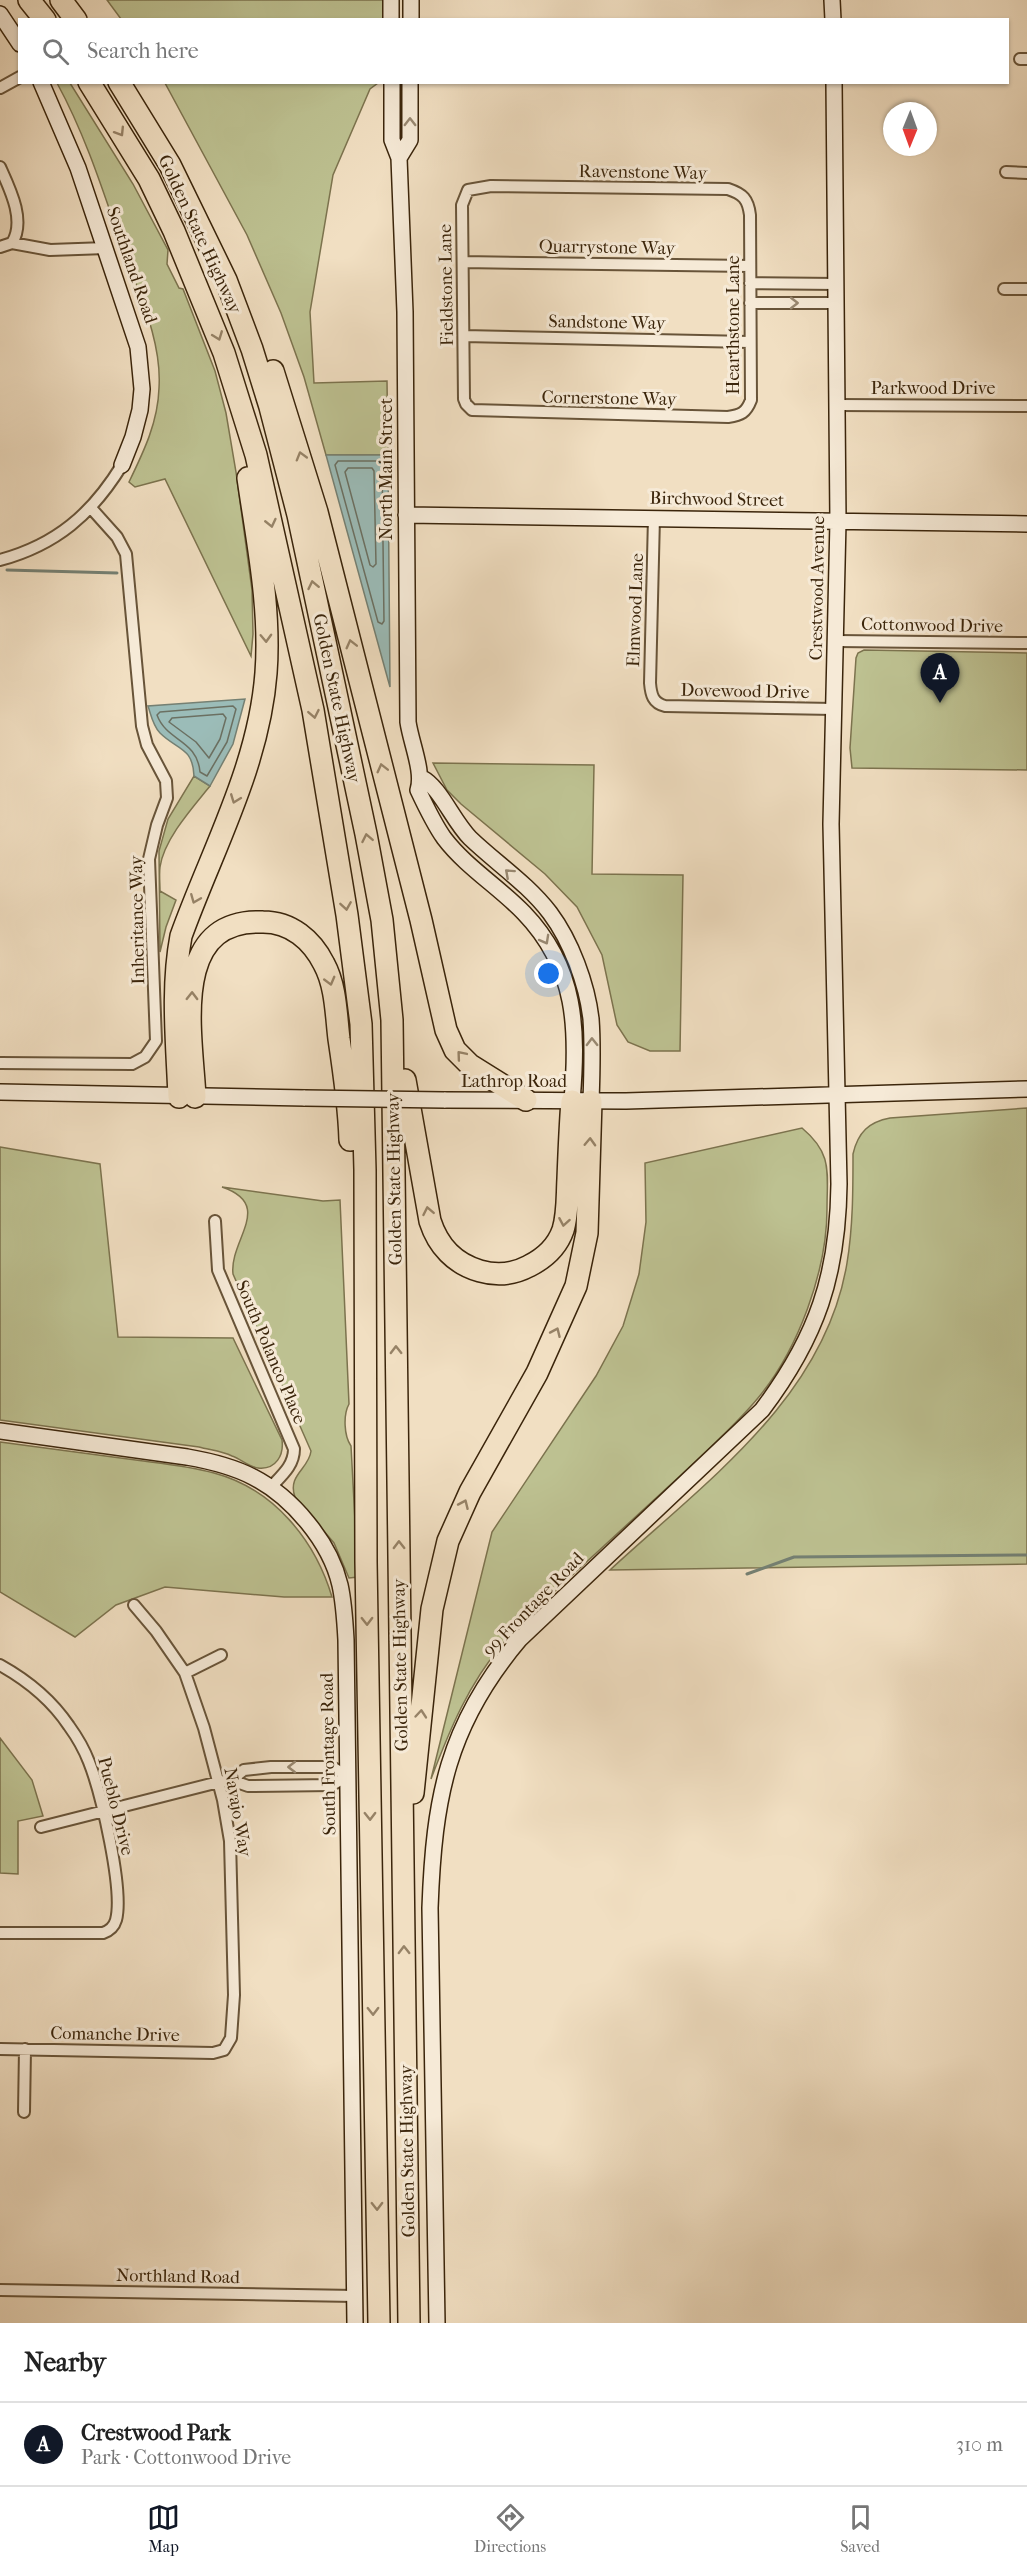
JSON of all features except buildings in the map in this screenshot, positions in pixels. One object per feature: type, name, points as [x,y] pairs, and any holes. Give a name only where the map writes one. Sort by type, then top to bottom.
[{"type":"highway","points":[[29,0],[43,18]]},
{"type":"highway","points":[[61,0],[74,18]]},
{"type":"highway","name":"Golden State Highway","points":[[90,84],[149,179],[197,281],[224,352],[256,455],[313,710],[347,915],[361,1024],[365,1170],[366,1562],[379,2323]]},
{"type":"highway","name":"Golden State Highway","points":[[119,84],[170,165],[230,290],[252,349],[284,459],[366,834],[382,920],[392,1020],[409,2323]]},
{"type":"highway","points":[[170,165],[231,266],[284,402],[323,536],[418,909],[446,1029],[455,1050],[470,1065],[526,1100]]},
{"type":"highway","points":[[187,1097],[175,984],[176,960],[181,936],[238,794],[259,720],[266,673],[266,628],[261,571],[236,393]]},
{"type":"highway","points":[[187,1097],[192,984],[199,955],[211,938],[242,923],[262,921],[285,925],[305,938],[323,961],[330,975],[350,1130],[366,1562]]},
{"type":"highway","points":[[392,1020],[433,1229],[450,1255],[473,1269],[496,1274],[520,1271],[551,1252],[565,1222],[581,1101]]},
{"type":"highway","points":[[403,1855],[415,1779],[429,1629],[437,1578],[448,1541],[470,1492],[537,1373],[576,1286],[587,1233],[581,1101]]},
{"type":"street","points":[[391,0],[391,18]]},
{"type":"street","points":[[411,0],[411,18]]},
{"type":"street","points":[[832,0],[833,18]]},
{"type":"street","points":[[0,14],[18,41]]},
{"type":"street","points":[[0,88],[18,78]]},
{"type":"street","name":"Southland Road","points":[[42,84],[78,168],[133,329],[141,366],[140,410],[122,465]]},
{"type":"street","name":"North Main Street","points":[[392,84],[392,140],[399,158],[405,312],[408,723],[413,753],[422,778],[432,784],[447,809],[469,837],[536,898],[562,933],[574,959],[590,1012],[581,1101]]},
{"type":"street","name":"North Main Street","points":[[399,158],[410,140],[410,84]]},
{"type":"street","name":"Crestwood Avenue","points":[[834,84],[838,521],[831,824],[837,1095]]},
{"type":"street","points":[[0,167],[14,203],[19,230],[12,243]]},
{"type":"street","points":[[1006,172],[1027,172]]},
{"type":"street","name":"Ravenstone Way","points":[[527,186],[728,189],[743,195],[749,208]]},
{"type":"street","name":"Fieldstone Lane","points":[[500,412],[472,410],[466,404],[462,205],[465,194],[474,188],[527,186]]},
{"type":"street","name":"Hearthstone Lane","points":[[717,417],[740,416],[747,410],[751,400],[749,208]]},
{"type":"street","points":[[0,247],[12,243],[50,250],[106,248]]},
{"type":"street","name":"Quarrystone Way","points":[[463,262],[750,266]]},
{"type":"street","points":[[750,282],[837,284]]},
{"type":"street","points":[[1004,289],[1027,289]]},
{"type":"street","points":[[750,303],[837,303]]},
{"type":"street","name":"Sandstone Way","points":[[464,336],[749,342]]},
{"type":"street","name":"Parkwood Drive","points":[[838,405],[1027,406]]},
{"type":"street","name":"Cornerstone Way","points":[[500,412],[717,417]]},
{"type":"street","points":[[0,560],[46,542],[91,508],[107,489],[122,465]]},
{"type":"street","name":"Inheritance Way","points":[[0,1063],[132,1064],[145,1057],[156,1041],[149,859],[157,825],[167,798],[166,781],[147,745],[142,726],[126,554],[117,537],[91,508]]},
{"type":"street","name":"Birchwood Street","points":[[406,515],[1027,524]]},
{"type":"street","name":"Elmwood Lane","points":[[654,517],[650,683],[652,696],[656,702]]},
{"type":"street","name":"Cottonwood Drive","points":[[837,641],[1027,643]]},
{"type":"street","name":"Dovewood Drive","points":[[656,702],[665,706],[834,710]]},
{"type":"street","name":"Lathrop Road","points":[[0,1092],[187,1097],[581,1101],[1027,1089]]},
{"type":"street","name":"99 Frontage Road","points":[[437,2323],[430,1908],[435,1827],[444,1780],[454,1750],[495,1668],[520,1639],[735,1438],[762,1410],[785,1380],[821,1307],[832,1269],[839,1207],[837,1095]]},
{"type":"street","name":"South Polanco Place","points":[[215,1221],[218,1270],[294,1449],[294,1458],[290,1466],[270,1488]]},
{"type":"street","name":"South Frontage Road","points":[[0,1431],[218,1463],[253,1476],[292,1506],[324,1547],[340,1584],[345,1619],[355,2323]]},
{"type":"street","name":"Navajo Way","points":[[134,1605],[156,1631],[185,1673],[219,1782],[230,1841],[234,1995],[231,2038],[228,2046]]},
{"type":"street","points":[[185,1673],[221,1655]]},
{"type":"street","name":"Pueblo Drive","points":[[0,1665],[33,1686],[67,1723],[90,1763],[114,1867],[116,1920],[113,1926],[103,1933],[0,1933]]},
{"type":"street","points":[[41,1827],[231,1780],[244,1770],[271,1767],[332,1767],[348,1776]]},
{"type":"street","points":[[231,1780],[248,1786],[332,1785],[348,1776]]},
{"type":"street","name":"Comanche Drive","points":[[0,2049],[213,2052],[228,2046]]},
{"type":"street","points":[[24,2112],[26,2049]]},
{"type":"street","name":"Northland Road","points":[[0,2290],[355,2296]]},
{"type":"green space","points":[[107,0],[383,0],[383,18],[120,18]]},
{"type":"green space","points":[[58,84],[71,84],[133,184],[168,250],[167,264],[179,288],[183,289],[215,371],[226,413],[236,472],[252,590],[251,656],[165,479],[135,487],[129,482],[145,448],[156,413],[159,388],[157,353],[148,318],[94,166]]},
{"type":"green space","points":[[166,84],[377,84],[370,89],[333,175],[310,312],[314,383],[387,381],[388,455],[326,455],[304,377],[281,313],[247,235]]},
{"type":"green space","points":[[864,650],[1027,653],[1027,770],[852,768],[850,748],[856,658],[858,653]]},
{"type":"green space","points":[[433,763],[594,765],[592,874],[683,875],[680,1051],[650,1051],[628,1042],[617,1025],[602,955],[577,907],[545,874],[447,790]]},
{"type":"green space","points":[[194,776],[210,786],[180,824],[163,856],[160,891],[176,900],[160,952],[159,851],[168,819]]},
{"type":"green space","points":[[1027,1108],[1027,1564],[610,1570],[684,1504],[756,1434],[787,1397],[814,1356],[834,1311],[847,1263],[852,1222],[853,1154],[861,1134],[870,1125],[890,1118]]},
{"type":"green space","points":[[802,1128],[812,1137],[824,1155],[827,1174],[826,1233],[822,1258],[808,1309],[786,1357],[758,1398],[730,1428],[534,1610],[503,1643],[480,1675],[461,1708],[431,1779],[492,1532],[596,1376],[623,1326],[639,1274],[646,1222],[645,1163]]},
{"type":"green space","points":[[0,1147],[100,1164],[118,1337],[233,1338],[282,1440],[282,1451],[274,1464],[270,1467],[258,1468],[228,1454],[199,1447],[0,1420]]},
{"type":"green space","points":[[222,1187],[323,1201],[340,1200],[349,1404],[345,1425],[351,1446],[358,1577],[349,1578],[334,1543],[295,1497],[294,1483],[307,1463],[311,1451],[233,1274],[237,1249],[246,1224],[248,1213],[246,1203],[238,1195]]},
{"type":"green space","points":[[0,1442],[182,1466],[214,1473],[236,1481],[273,1504],[289,1520],[315,1556],[332,1597],[284,1597],[165,1587],[116,1605],[75,1637],[0,1592]]},
{"type":"green space","points":[[0,1738],[32,1780],[43,1816],[18,1821],[18,1874],[0,1873]]},
{"type":"water","points":[[326,455],[388,455],[390,687]]},
{"type":"water","points":[[245,699],[233,744],[210,786],[194,776],[191,759],[187,754],[166,739],[158,730],[148,706]]},
{"type":"waterway","points":[[7,570],[117,573]]},
{"type":"waterway","points":[[747,1574],[794,1557],[1027,1555]]},
{"type":"place","name":"Crestwood Park","points":[[940,703]]}]
